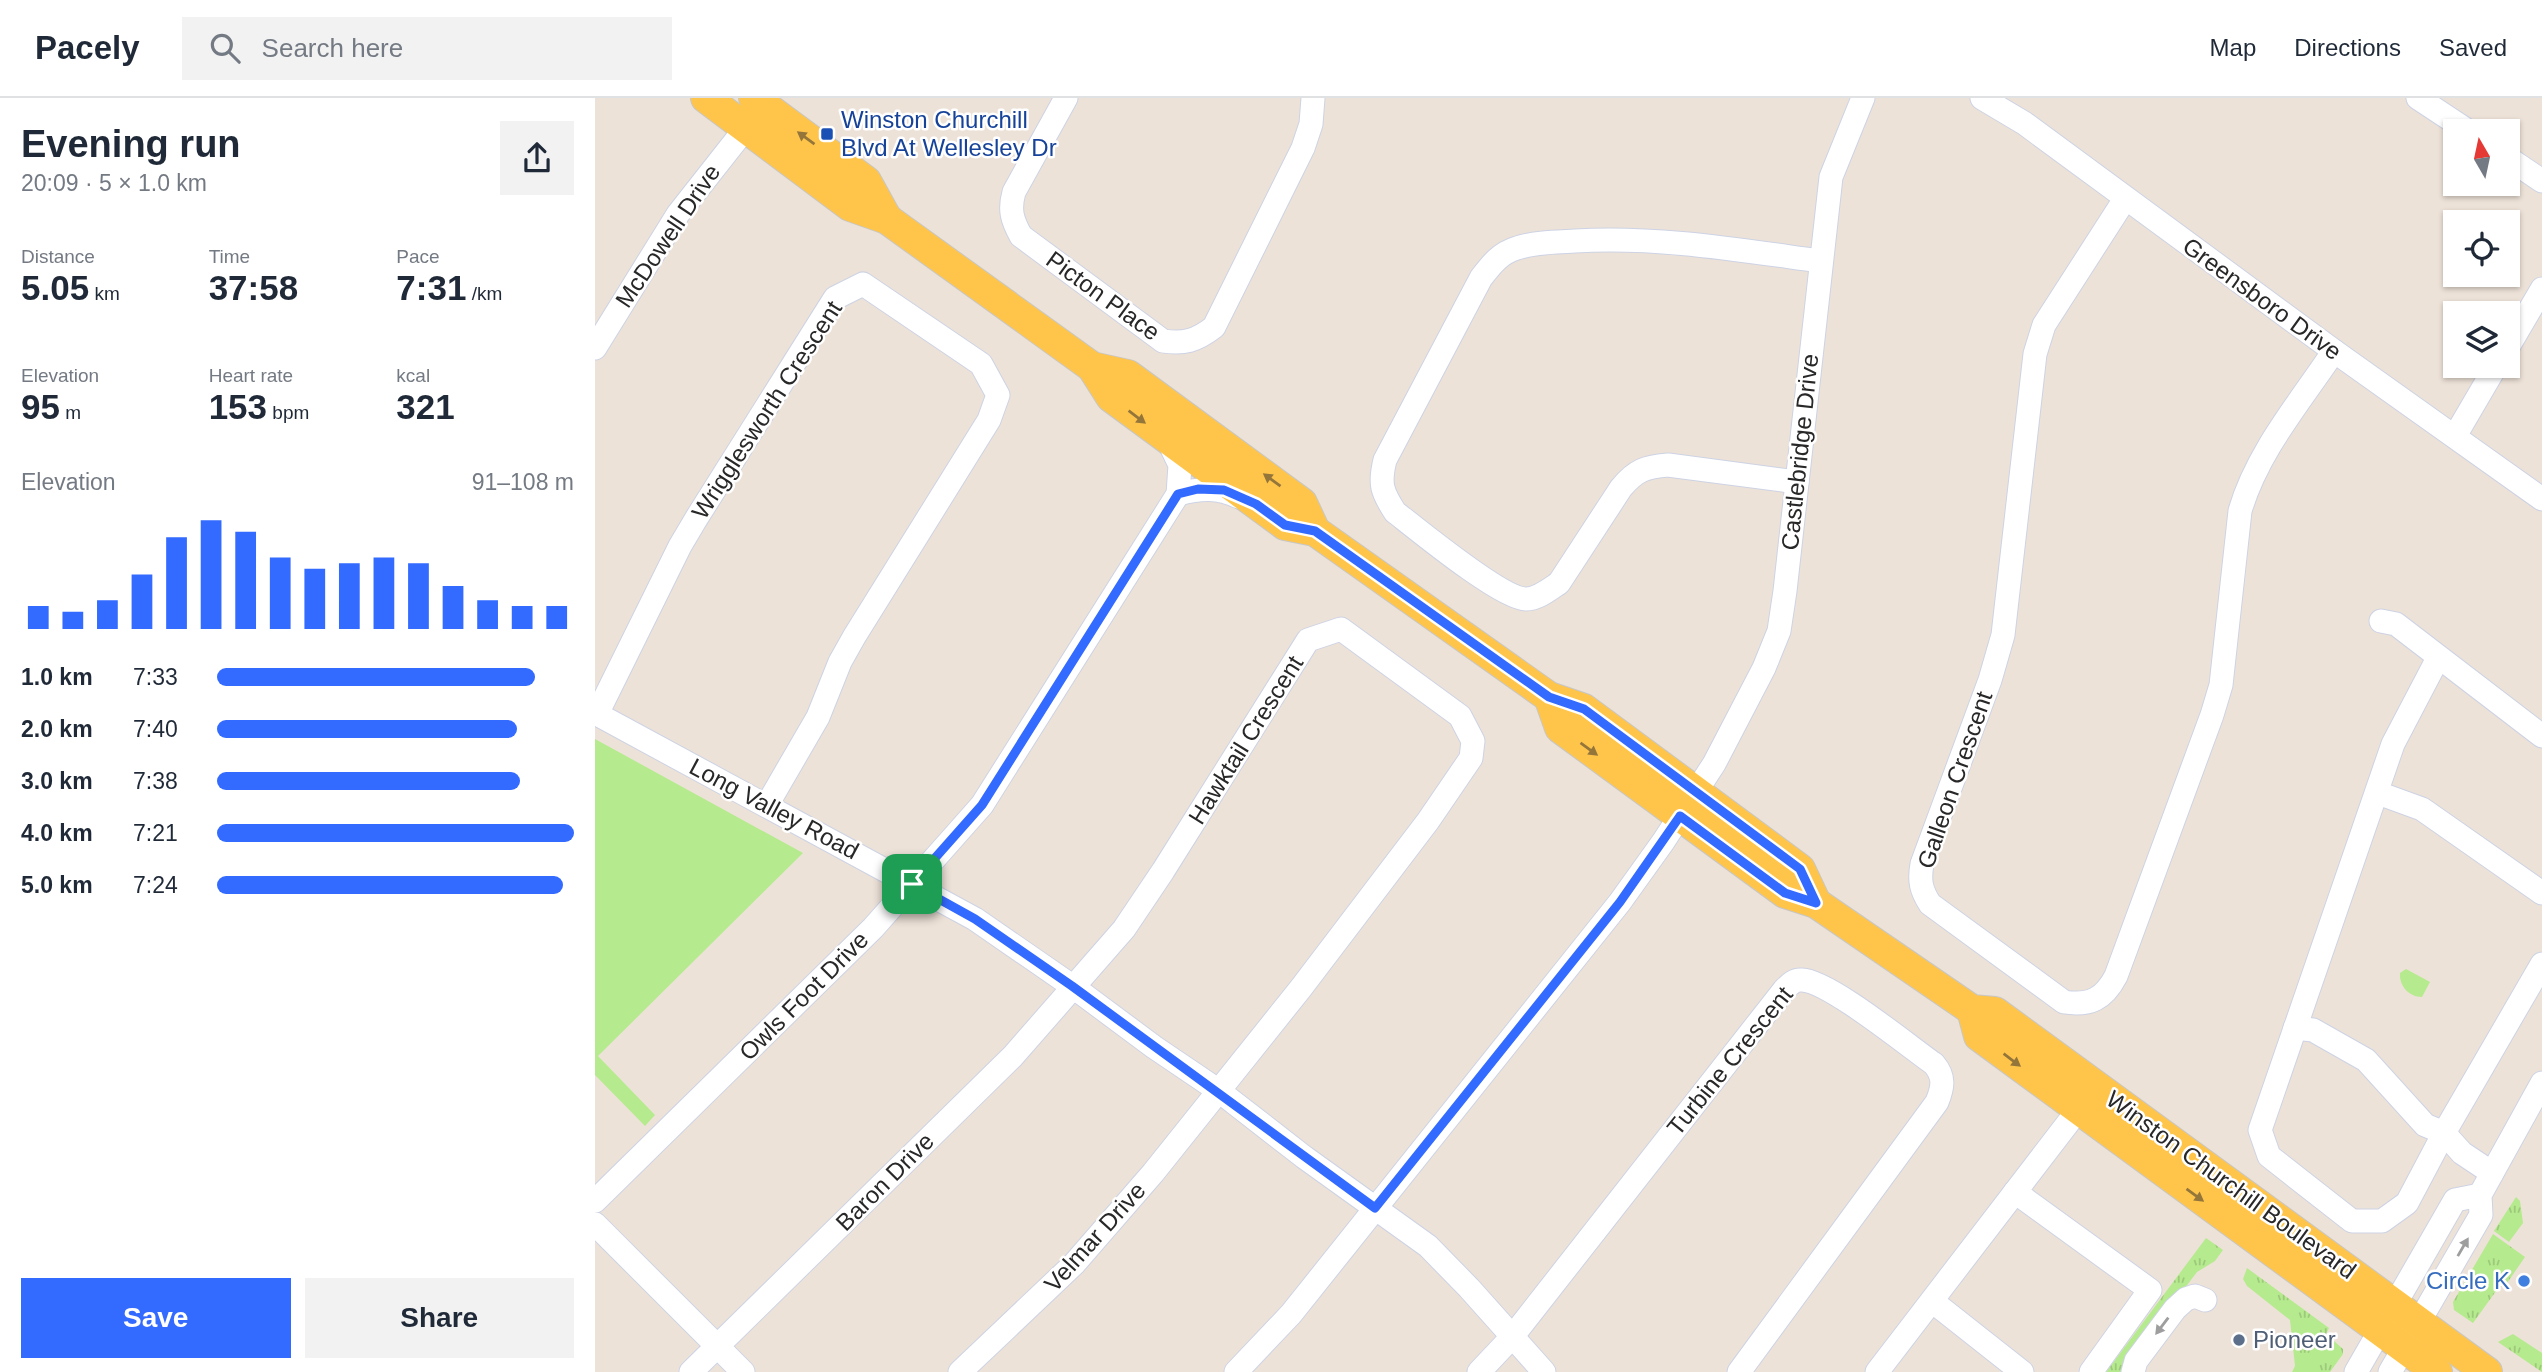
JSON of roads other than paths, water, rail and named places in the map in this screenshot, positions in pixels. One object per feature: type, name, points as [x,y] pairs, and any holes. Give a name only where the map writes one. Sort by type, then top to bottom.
[{"type":"main road","name":"Winston Churchill Boulevard","points":[[706,98],[758,107],[866,181],[887,219],[1092,367],[1111,397],[1168,440],[1285,525],[1315,531],[1549,697],[1560,728],[1688,804],[1785,893],[1816,903],[1972,1010],[1995,1012],[2487,1372]]},
{"type":"main road","name":"Winston Churchill Boulevard","points":[[1092,367],[1128,375],[1302,503],[1315,531]]},
{"type":"main road","name":"Winston Churchill Boulevard","points":[[1972,1010],[1979,1036],[2391,1350],[2437,1372]]},
{"type":"street","name":"Picton Place","points":[[1066,98],[1014,192],[1010,207],[1020,236],[1163,341],[1182,343],[1200,338],[1214,327],[1303,148],[1311,124],[1313,98]]},
{"type":"street","name":"Castlebridge Drive","points":[[1236,1372],[1291,1314],[1620,902],[1714,764],[1764,668],[1779,631],[1831,177],[1863,98]]},
{"type":"street","name":"Greensboro Drive","points":[[1982,98],[2024,123],[2334,351],[2542,499]]},
{"type":"street","points":[[2418,98],[2450,119]]},
{"type":"street","name":"McDowell Drive","points":[[595,348],[678,214],[758,107]]},
{"type":"street","points":[[2520,166],[2542,181]]},
{"type":"street","name":"Galleon Crescent","points":[[2125,199],[2044,325],[2035,354],[2003,635],[1990,680],[1922,864],[1920,878],[1921,891],[1930,904],[2064,1002],[2090,1003],[2102,997],[2116,976],[2221,685],[2240,511],[2246,491],[2256,469],[2334,351]]},
{"type":"street","points":[[1797,482],[1668,465],[1649,467],[1633,474],[1621,488],[1559,583],[1544,594],[1526,599],[1503,592],[1395,512],[1383,495],[1381,477],[1385,460],[1481,278],[1494,261],[1515,248],[1543,243],[1609,239],[1663,241],[1820,261]]},
{"type":"street","name":"Wrigglesworth Crescent","points":[[596,713],[696,519],[835,298],[863,284],[981,364],[998,395],[989,420],[845,654],[818,717],[767,804]]},
{"type":"street","points":[[2520,327],[2542,289]]},
{"type":"street","points":[[2455,436],[2490,378]]},
{"type":"street","points":[[1168,440],[1180,465],[1178,494],[1198,489],[1224,490],[1256,504]]},
{"type":"street","name":"Owls Foot Drive","points":[[595,1201],[873,928],[982,805],[1178,494]]},
{"type":"street","points":[[2381,621],[2396,624],[2542,736]]},
{"type":"street","name":"Hawktail Crescent","points":[[1072,986],[1134,915],[1308,640],[1341,629],[1372,650],[1460,716],[1473,741],[1471,758],[1428,821],[1219,1091]]},
{"type":"street","points":[[2438,658],[2393,744],[2260,1130],[2269,1156],[2352,1221],[2382,1221],[2407,1203],[2444,1133],[2542,964]]},
{"type":"street","name":"Long Valley Road","points":[[596,713],[975,919],[1072,986],[1428,1246],[1543,1372]]},
{"type":"street","points":[[2378,793],[2422,809],[2542,893]]},
{"type":"street","name":"Turbine Crescent","points":[[1479,1372],[1512,1336],[1784,990],[1797,980],[1803,979],[1827,987],[1934,1064],[1940,1072],[1942,1085],[1937,1102],[1739,1372]]},
{"type":"street","name":"Baron Drive","points":[[691,1372],[1013,1056],[1072,986]]},
{"type":"street","points":[[2295,1028],[2312,1030],[2366,1060],[2425,1125],[2444,1133],[2462,1153],[2492,1173]]},
{"type":"street","points":[[2356,1372],[2391,1350],[2419,1323],[2481,1214],[2480,1195],[2542,1083]]},
{"type":"street","name":"Velmar Drive","points":[[960,1372],[1082,1255],[1219,1091]]},
{"type":"street","points":[[1877,1372],[2078,1110]]},
{"type":"street","points":[[2015,1192],[2150,1290],[2091,1372]]},
{"type":"street","points":[[2391,1350],[2395,1305],[2455,1200],[2480,1195]]},
{"type":"street","points":[[595,1224],[743,1372]]},
{"type":"street","points":[[2133,1372],[2136,1361],[2182,1301],[2195,1296],[2205,1300]]},
{"type":"street","points":[[1932,1301],[2022,1372]]},
{"type":"place","name":"Winston Churchill Blvd At Wellesley Dr","points":[[827,134]]},
{"type":"place","name":"Circle K","points":[[2524,1281]]},
{"type":"place","name":"Pioneer","points":[[2239,1340]]}]
